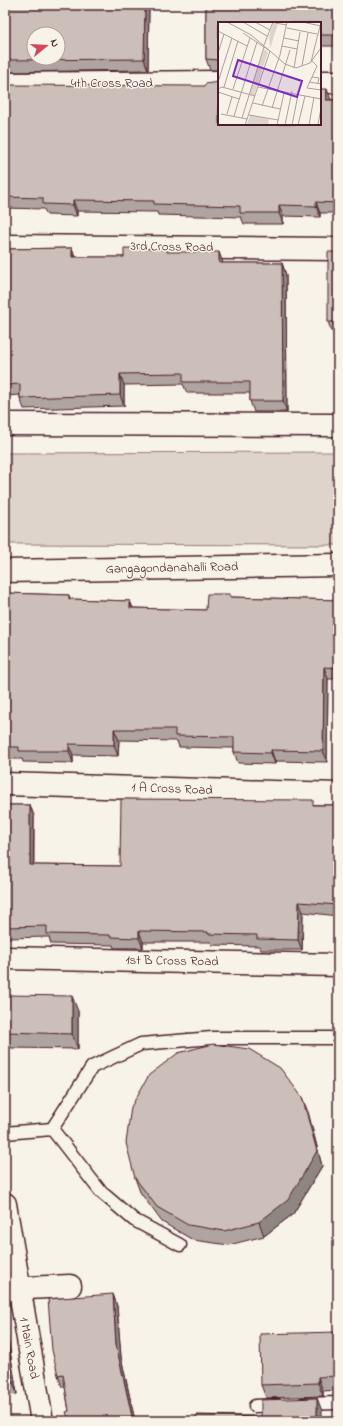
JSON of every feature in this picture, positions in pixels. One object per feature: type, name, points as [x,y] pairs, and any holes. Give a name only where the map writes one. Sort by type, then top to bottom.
[{"type":"street","name":"4th Cross Road","points":[[5,84],[218,82]]},
{"type":"street","points":[[321,82],[338,82]]},
{"type":"street","name":"3rd Cross Road","points":[[5,246],[338,249]]},
{"type":"street","points":[[5,424],[338,425]]},
{"type":"street","name":"Gangagondanahalli Road","points":[[5,571],[338,565]]},
{"type":"street","name":"1 A Cross Road","points":[[5,784],[338,794]]},
{"type":"street","name":"1st B Cross Road","points":[[5,958],[338,965]]},
{"type":"street","name":"1 Main Road","points":[[5,1204],[12,1288],[42,1421]]},
{"type":"street","points":[[12,1288],[70,1286]]},
{"type":"lane","points":[[52,1129],[92,1067],[141,1044],[212,1038],[338,1038]]},
{"type":"lane","points":[[5,1133],[52,1129]]},
{"type":"lane","points":[[52,1129],[101,1192],[134,1220],[180,1245]]},
{"type":"lane","points":[[255,1406],[338,1403]]},
{"type":"shaded area","points":[[338,452],[338,545],[5,544],[5,453]]},
{"type":"building","points":[[5,5],[145,5],[144,59],[66,60],[66,26],[26,26],[26,60],[5,60]]},
{"type":"building","points":[[206,5],[338,5],[338,35],[321,35],[321,22],[218,22],[218,60],[206,59]]},
{"type":"building","points":[[218,82],[218,125],[321,125],[321,89],[327,89],[326,100],[338,100],[338,203],[316,202],[316,206],[279,205],[279,213],[240,213],[240,206],[154,204],[154,201],[73,200],[73,205],[43,204],[43,198],[5,197],[5,85],[205,86],[205,84]]},
{"type":"building","points":[[72,248],[72,257],[124,257],[124,248],[167,249],[167,252],[219,252],[219,263],[282,263],[283,401],[250,401],[250,382],[183,382],[183,373],[120,374],[120,395],[20,398],[20,384],[5,385],[5,249]]},
{"type":"building","points":[[328,252],[338,252],[338,322],[328,322]]},
{"type":"building","points":[[5,593],[69,595],[69,599],[130,601],[130,608],[206,610],[207,594],[230,594],[230,597],[338,600],[338,668],[324,667],[323,751],[271,750],[271,753],[234,752],[234,737],[175,736],[175,729],[114,729],[114,745],[69,744],[69,751],[19,751],[19,747],[5,747]]},
{"type":"building","points":[[121,799],[313,800],[313,805],[338,805],[338,905],[299,902],[298,940],[257,939],[257,935],[208,934],[208,932],[139,931],[139,938],[110,937],[110,935],[47,934],[47,926],[5,927],[5,805],[30,805],[30,865],[120,866]]},
{"type":"building","points":[[6,995],[72,996],[72,1034],[6,1032]]},
{"type":"building","points":[[213,1044],[249,1049],[280,1068],[302,1097],[317,1151],[288,1200],[259,1222],[224,1231],[188,1225],[157,1207],[135,1178],[126,1143],[131,1107],[149,1075],[178,1053]]},
{"type":"building","points":[[113,1294],[116,1345],[133,1421],[69,1421],[66,1412],[69,1411],[63,1374],[58,1375],[52,1350],[48,1299]]},
{"type":"building","points":[[338,1332],[338,1376],[318,1377],[318,1383],[261,1385],[260,1334]]},
{"type":"building","points":[[5,1334],[13,1383],[5,1385]]},
{"type":"building","points":[[317,1398],[317,1421],[196,1421],[197,1415],[261,1417],[261,1400]]}]
